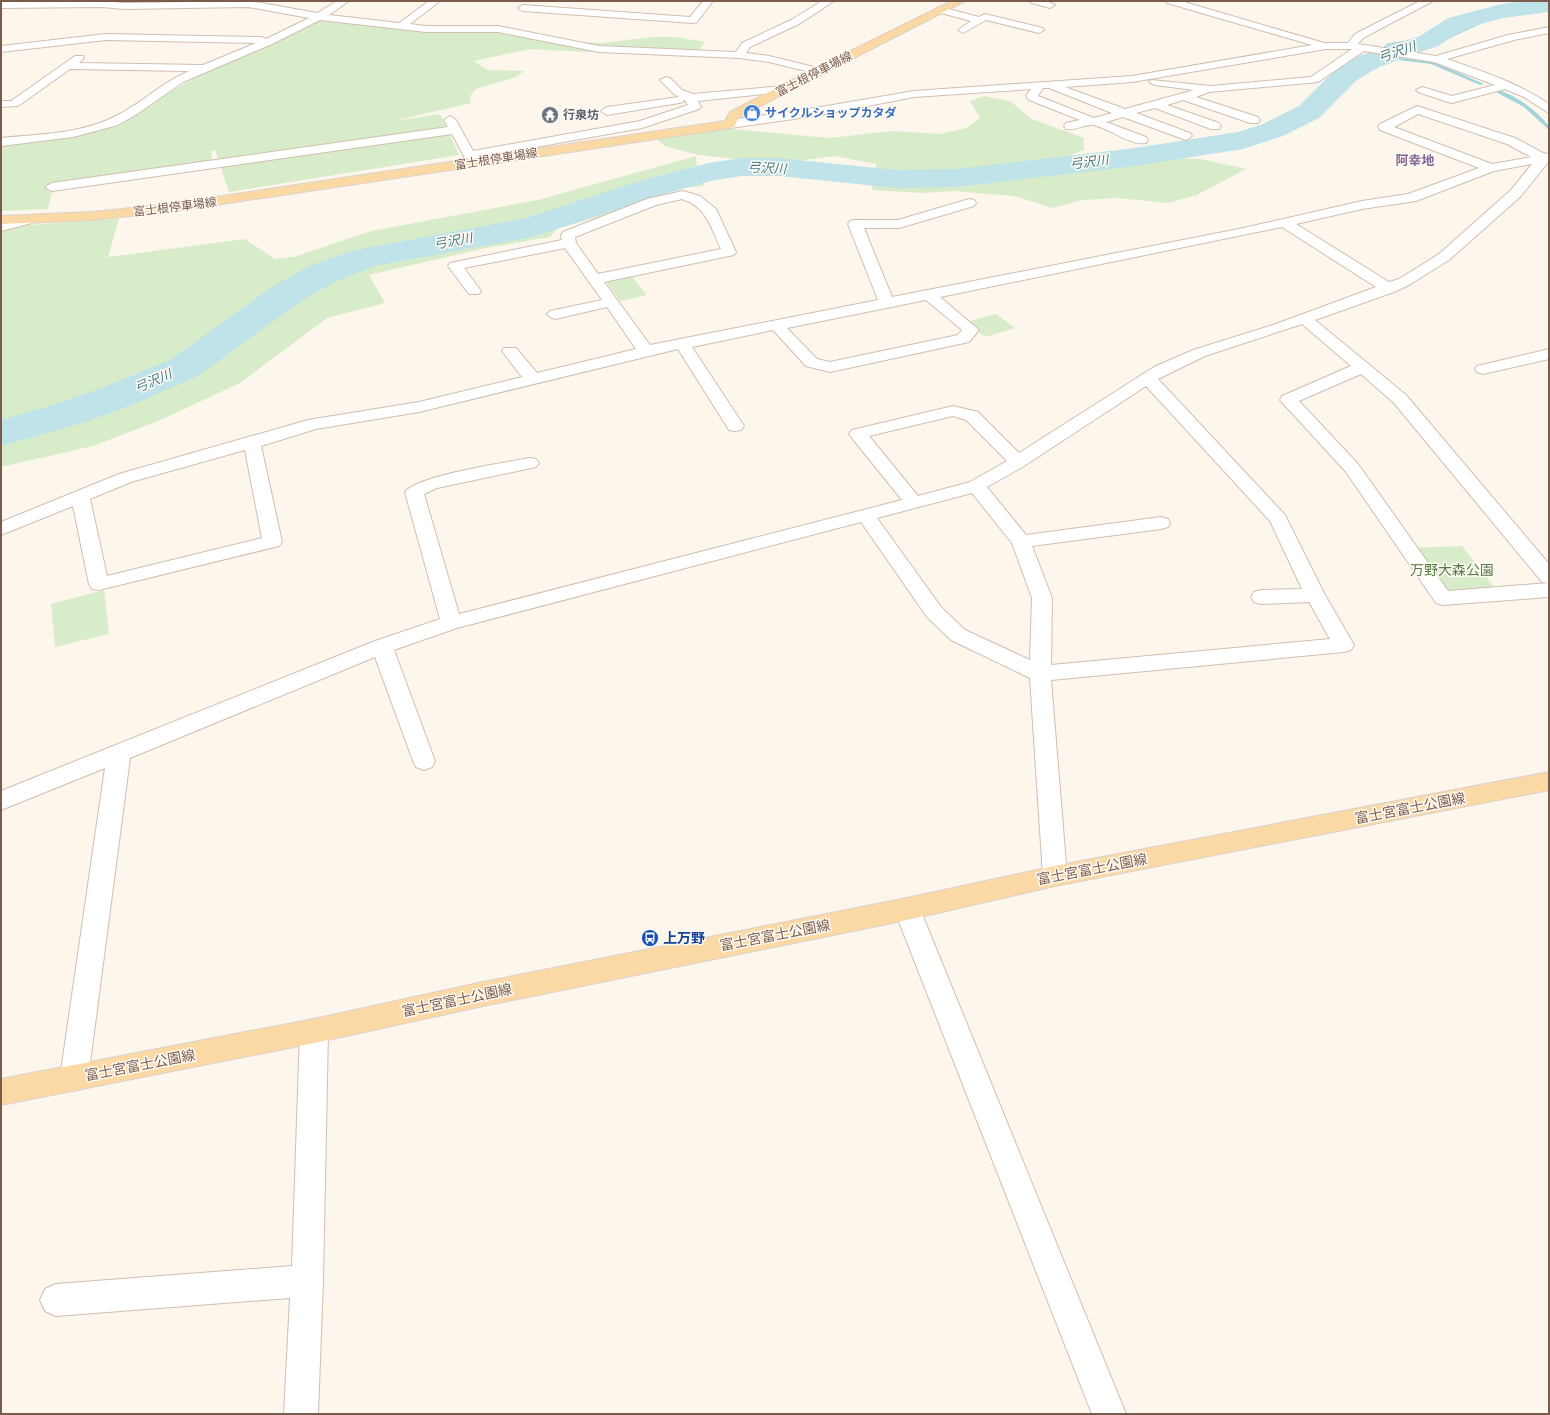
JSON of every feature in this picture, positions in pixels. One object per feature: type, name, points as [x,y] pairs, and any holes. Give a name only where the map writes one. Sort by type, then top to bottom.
[{"type":"main road","name":"富士根停車場線","points":[[1,220],[93,216],[198,204],[730,124],[734,115],[818,71],[960,1]]},
{"type":"main road","name":"富士宮富士公園線","points":[[1,1092],[314,1031],[490,993],[907,909],[1056,876],[1549,781]]},
{"type":"street","points":[[124,6],[136,1]]},
{"type":"street","points":[[1,142],[77,132],[114,122],[132,112],[186,76],[321,17],[344,1]]},
{"type":"street","points":[[401,26],[435,1]]},
{"type":"street","points":[[498,29],[520,10],[693,20],[708,1]]},
{"type":"street","points":[[739,55],[746,45],[796,22],[828,1]]},
{"type":"street","points":[[1035,1],[1050,5]]},
{"type":"street","points":[[1170,1],[1326,46],[1361,48],[1436,59],[1506,85],[1528,95],[1549,110]]},
{"type":"street","points":[[1361,48],[1359,36],[1428,1]]},
{"type":"street","points":[[1,5],[26,8],[102,4],[124,6],[250,2],[321,17],[426,29],[498,29],[599,49],[739,55],[770,59],[818,71]]},
{"type":"street","points":[[607,14],[615,5]]},
{"type":"street","points":[[941,10],[980,20]]},
{"type":"street","points":[[963,30],[985,17],[1039,30]]},
{"type":"street","points":[[1436,59],[1544,30],[1549,34]]},
{"type":"street","points":[[1,49],[106,37],[269,40]]},
{"type":"street","points":[[1,104],[14,104],[106,37]]},
{"type":"street","points":[[730,124],[821,111],[914,94],[1095,80],[1132,79],[1326,46]]},
{"type":"street","points":[[1070,126],[1095,121],[1211,89],[1314,80],[1361,48]]},
{"type":"street","points":[[68,66],[204,68]]},
{"type":"street","points":[[1132,79],[1211,89]]},
{"type":"street","points":[[52,187],[453,125],[469,155],[642,124],[694,107],[691,98],[678,92],[666,80]]},
{"type":"street","points":[[1095,80],[1124,91]]},
{"type":"street","points":[[1043,85],[1186,136]]},
{"type":"street","points":[[1043,85],[1032,96],[1033,98],[1142,140]]},
{"type":"street","points":[[1422,90],[1452,100],[1506,85]]},
{"type":"street","points":[[607,111],[691,98],[783,89]]},
{"type":"street","points":[[1138,96],[1215,126]]},
{"type":"street","points":[[1185,97],[1254,120]]},
{"type":"street","points":[[1491,168],[1384,127],[1418,110],[1511,141],[1546,157]]},
{"type":"street","points":[[1,529],[125,478],[252,443],[314,424],[419,407],[646,350],[777,326],[887,302],[1285,223],[1362,205],[1411,198],[1491,168],[1546,157]]},
{"type":"street","points":[[1,801],[382,646],[451,623],[976,486],[1018,462],[1148,378],[1199,353],[1304,318],[1366,295],[1389,289],[1404,282],[1444,257],[1516,193],[1546,157]]},
{"type":"street","points":[[595,279],[729,252],[711,212],[695,199],[683,195],[652,202],[568,234],[569,243],[646,350]]},
{"type":"street","points":[[887,302],[856,224],[899,224],[969,204]]},
{"type":"street","points":[[1,227],[27,220]]},
{"type":"street","points":[[1285,223],[1389,289]]},
{"type":"street","points":[[474,291],[455,266],[569,243]]},
{"type":"street","points":[[777,326],[812,363],[830,368],[963,339],[971,330],[928,294]]},
{"type":"street","points":[[555,314],[612,302]]},
{"type":"street","points":[[1304,318],[1400,399],[1549,577]]},
{"type":"street","points":[[682,343],[735,426]]},
{"type":"street","points":[[510,351],[533,378]]},
{"type":"street","points":[[1483,369],[1549,354]]},
{"type":"street","points":[[1363,367],[1288,400],[1352,468],[1443,598],[1549,590]]},
{"type":"street","points":[[865,514],[934,612],[958,635],[1040,674],[1344,645],[1315,595],[1278,519],[1148,378]]},
{"type":"street","points":[[914,503],[858,434],[953,410],[972,416],[1018,462]]},
{"type":"street","points":[[80,497],[99,584],[272,542],[252,443]]},
{"type":"street","points":[[451,623],[414,492],[431,484],[530,462]]},
{"type":"street","points":[[976,486],[1021,542],[1042,598],[1040,674],[1056,876]]},
{"type":"street","points":[[1021,542],[1161,523]]},
{"type":"street","points":[[1261,597],[1315,595]]},
{"type":"street","points":[[382,646],[424,762]]},
{"type":"street","points":[[74,1078],[119,752]]},
{"type":"street","points":[[907,909],[1109,1414]]},
{"type":"street","points":[[301,1414],[307,1281],[314,1031]]},
{"type":"street","points":[[56,1300],[307,1281]]},
{"type":"green space","points":[[321,19],[498,31],[557,41],[603,43],[652,37],[676,37],[705,42],[696,53],[587,52],[530,49],[474,61],[488,70],[524,71],[516,77],[476,89],[470,96],[471,103],[393,121],[440,114],[459,155],[229,192],[215,150],[211,151],[213,163],[53,187],[48,209],[1,211],[1,143],[113,125],[205,72]]},
{"type":"green space","points":[[984,96],[1010,101],[1032,119],[1084,138],[1084,150],[1069,156],[1059,172],[1120,158],[1201,159],[1246,169],[1197,195],[1168,203],[1117,198],[1082,200],[1053,208],[1014,196],[954,191],[923,193],[872,190],[876,164],[835,156],[796,161],[763,162],[699,155],[664,146],[650,131],[732,129],[829,138],[892,131],[940,134],[966,128],[980,118],[970,101]]},
{"type":"green space","points":[[696,156],[697,169],[704,186],[679,188],[599,217],[558,228],[550,237],[486,248],[369,275],[385,303],[327,318],[240,383],[158,421],[93,446],[1,467],[1,230],[13,226],[119,219],[108,257],[245,239],[275,259],[294,257],[371,231],[538,200]]},
{"type":"green space","points":[[632,277],[647,295],[620,301],[606,282]]},
{"type":"green space","points":[[996,314],[1015,328],[985,337],[966,322]]},
{"type":"green space","name":"万野大森公園","points":[[1462,546],[1500,594],[1443,598],[1407,548]]},
{"type":"green space","points":[[104,590],[109,634],[55,647],[51,604]]},
{"type":"water","points":[[1549,2],[1549,8],[1503,15],[1428,46],[1413,50],[1381,50],[1387,44],[1419,39],[1441,25],[1480,12]]},
{"type":"waterway","name":"弓沢川","points":[[1,433],[71,413],[118,396],[184,368],[288,293],[324,273],[367,257],[532,227],[657,186],[709,172],[741,167],[779,167],[896,179],[956,178],[1135,157],[1243,140],[1273,130],[1309,112],[1347,74],[1370,61],[1429,41],[1457,23],[1502,11],[1549,5]]},
{"type":"waterway","points":[[1383,57],[1432,63],[1482,84]]},
{"type":"waterway","points":[[1496,90],[1512,97],[1526,106],[1538,116],[1549,129]]},
{"type":"place","name":"サイクルショップカタダ","points":[[752,113]]},
{"type":"place","name":"行泉坊","points":[[550,115]]},
{"type":"place","name":"上万野","points":[[650,938]]},
{"type":"district","name":"阿幸地","points":[[1415,160]]}]
